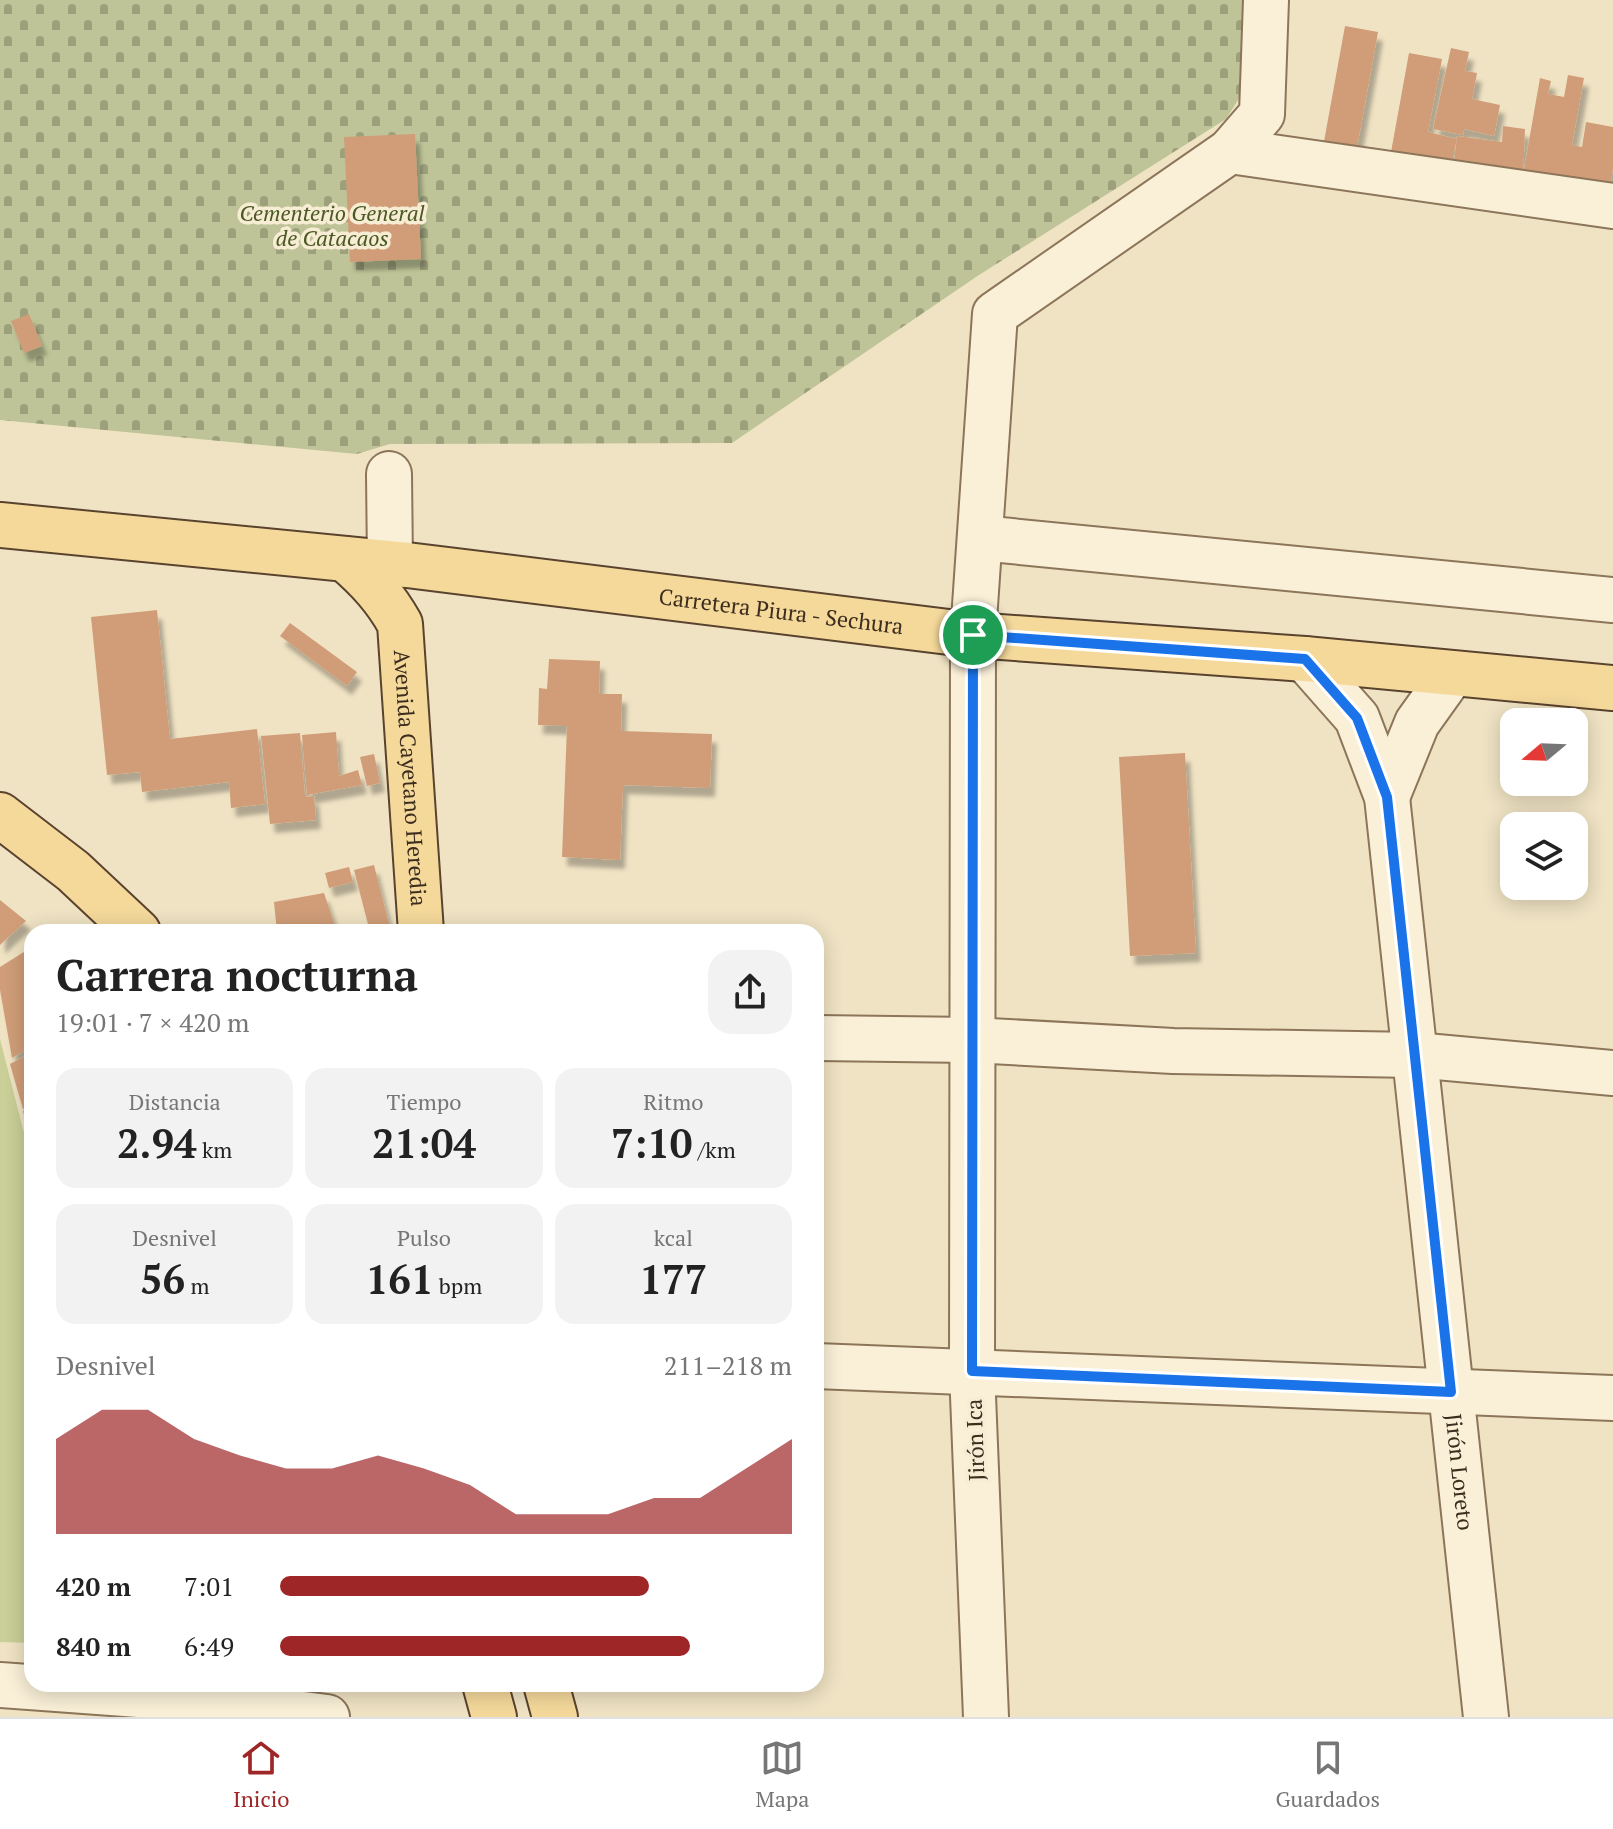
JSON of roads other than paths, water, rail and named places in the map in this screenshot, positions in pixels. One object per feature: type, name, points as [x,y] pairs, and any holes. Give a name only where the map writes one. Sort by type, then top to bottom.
[{"type":"main road","name":"Carretera Piura - Sechura","points":[[0,525],[447,570],[973,635],[1305,659],[1613,688]]},
{"type":"main road","name":"Avenida Cayetano Heredia","points":[[345,559],[388,601],[400,624],[417,924]]},
{"type":"main road","name":"Avenida Cayetano Heredia","points":[[400,624],[413,602],[447,570]]},
{"type":"main road","points":[[0,815],[73,871],[129,924]]},
{"type":"main road","points":[[487,1692],[494,1717]]},
{"type":"main road","points":[[548,1692],[555,1717]]},
{"type":"street","points":[[1230,151],[1262,114],[1266,0]]},
{"type":"street","points":[[1230,151],[1613,206]]},
{"type":"street","name":"Jirón Ica","points":[[986,1717],[972,1371],[973,635],[995,314],[1230,151]]},
{"type":"street","points":[[389,474],[390,564]]},
{"type":"street","points":[[980,538],[1613,600]]},
{"type":"street","name":"Jirón Loreto","points":[[1305,659],[1357,718],[1387,797],[1486,1717]]},
{"type":"street","name":"Jirón Loreto","points":[[1387,797],[1417,723],[1452,674]]},
{"type":"street","points":[[824,1038],[972,1040],[1173,1051],[1415,1055],[1613,1073]]},
{"type":"street","points":[[824,1366],[1613,1398]]},
{"type":"street","points":[[0,1685],[24,1687]]},
{"type":"street","points":[[83,1692],[327,1717]]},
{"type":"park label","name":"Cementerio General de Catacaos","points":[[332,226]]}]
